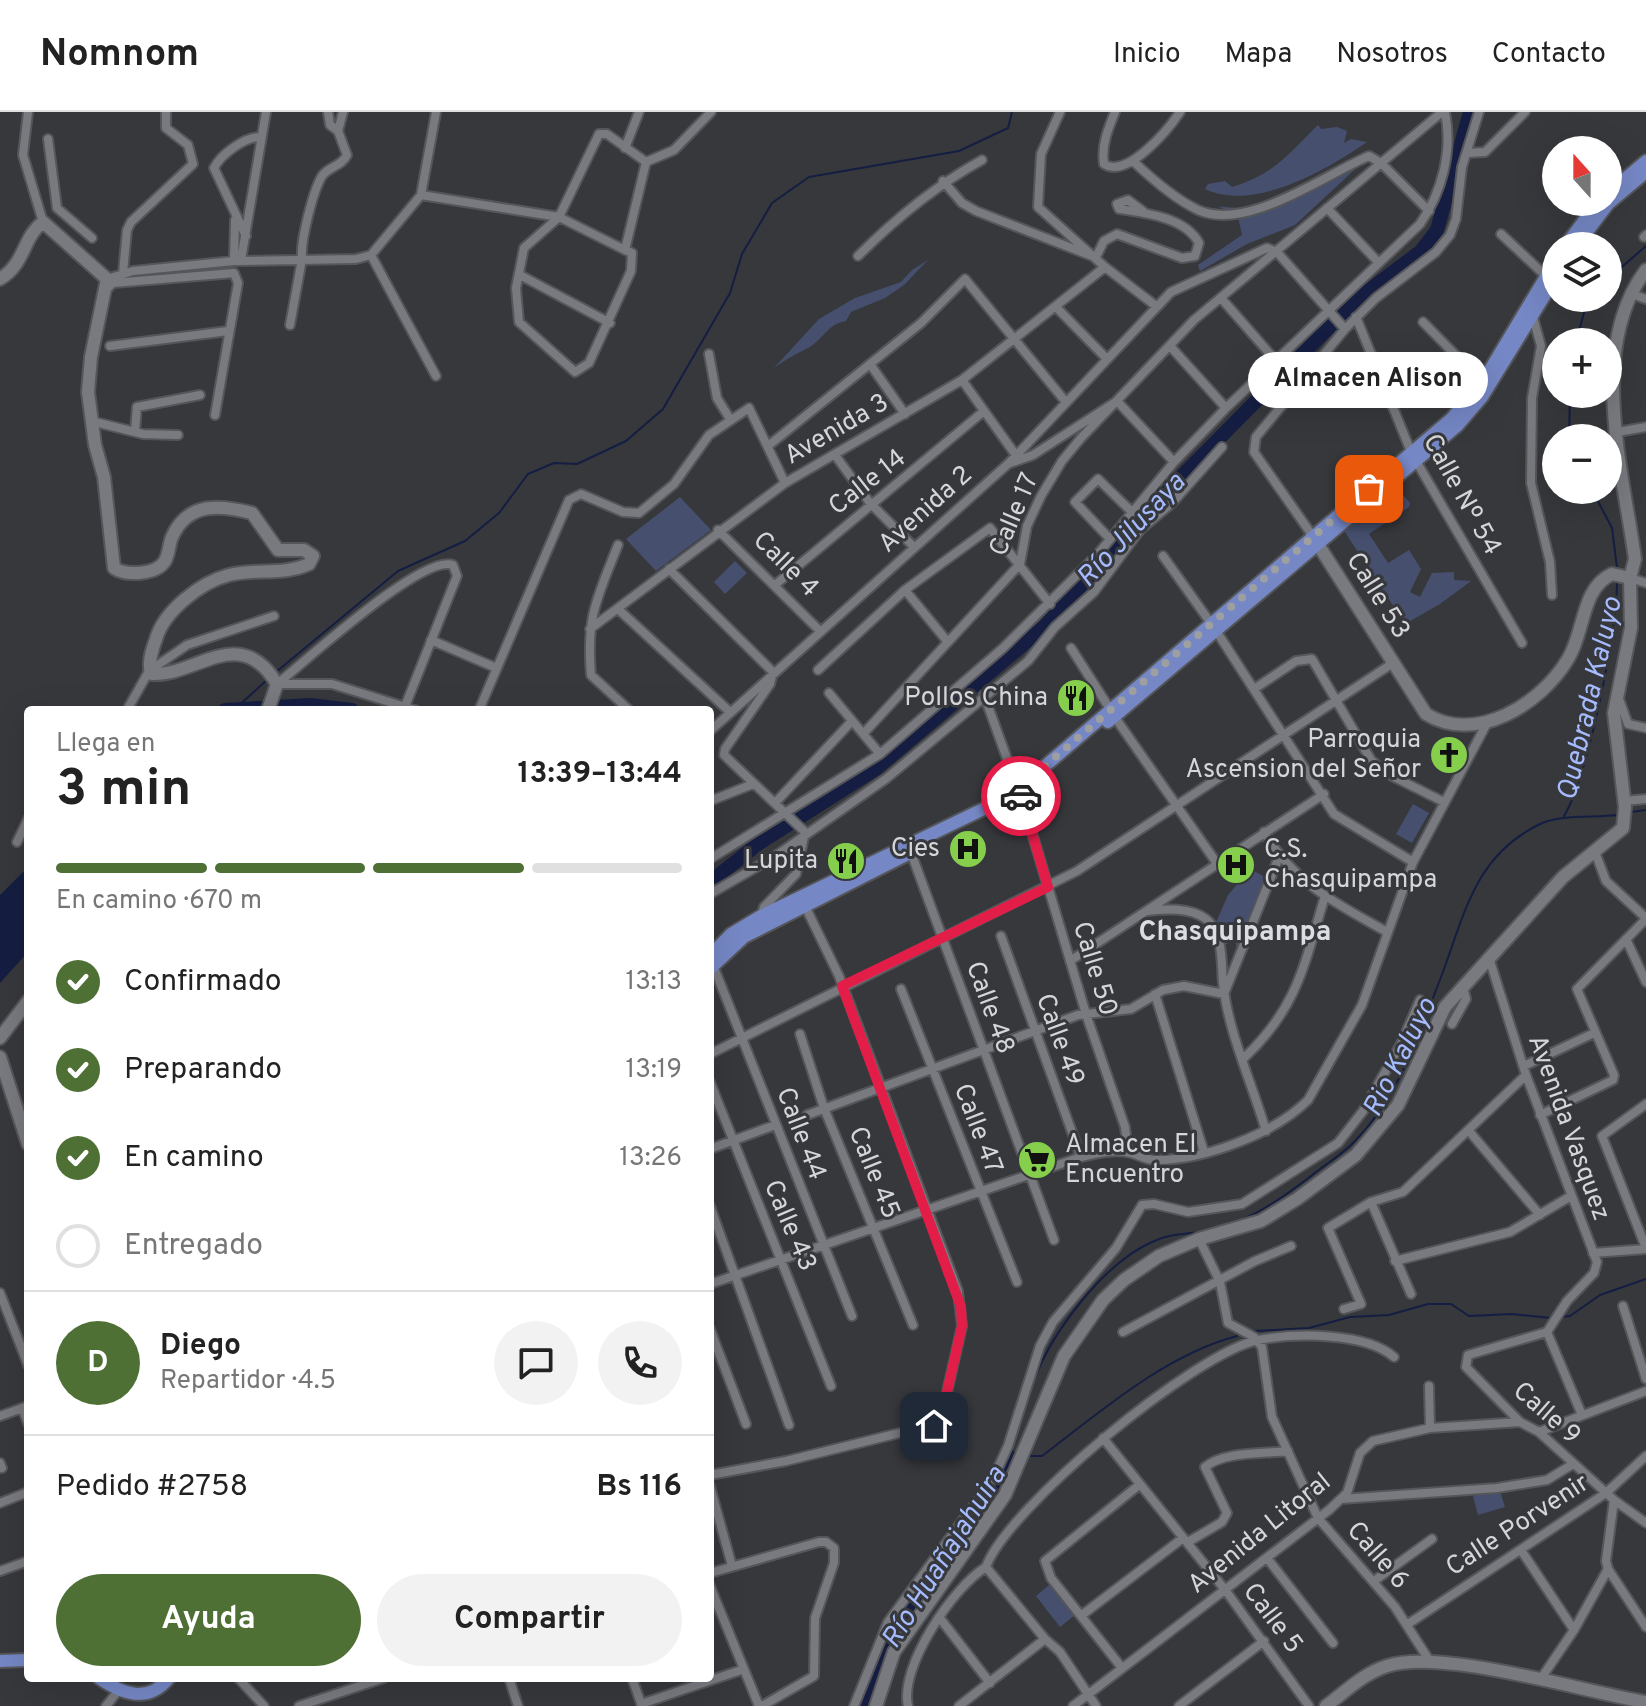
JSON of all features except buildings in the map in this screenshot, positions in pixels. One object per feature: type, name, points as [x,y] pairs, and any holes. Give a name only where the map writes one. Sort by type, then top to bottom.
[{"type":"main road","points":[[1622,181],[1646,161]]},
{"type":"main road","points":[[1587,232],[1608,204],[1646,172]]},
{"type":"main road","points":[[714,961],[762,921],[1020,793],[1314,538],[1457,426],[1542,294]]},
{"type":"main road","points":[[0,1661],[24,1660]]},
{"type":"main road","points":[[105,1682],[118,1691],[141,1694],[154,1690],[164,1682]]},
{"type":"street","points":[[28,112],[23,155],[43,222],[106,285]]},
{"type":"street","points":[[123,273],[127,230],[131,222],[193,164],[188,145],[166,128],[166,112]]},
{"type":"street","points":[[237,260],[246,236],[266,112]]},
{"type":"street","points":[[290,325],[302,259],[301,249],[321,178],[347,155],[338,131],[330,125],[328,112]]},
{"type":"street","points":[[338,131],[343,112]]},
{"type":"street","points":[[129,706],[149,671],[162,624],[200,590],[231,574],[290,571],[309,564],[313,556],[304,550],[278,550],[252,513],[218,505],[189,514],[172,536],[165,560],[156,570],[123,574],[114,568],[110,559],[104,477],[91,421],[91,357],[106,285],[123,273],[237,260],[356,259],[371,255],[421,195],[436,112]]},
{"type":"street","points":[[625,148],[639,112]]},
{"type":"street","points":[[646,162],[674,150],[711,112]]},
{"type":"street","points":[[1060,112],[1041,154],[1038,207],[1105,267],[1156,306]]},
{"type":"street","points":[[1115,112],[1107,129],[1104,164],[1117,169],[1134,162],[1180,112]]},
{"type":"street","points":[[714,857],[792,818],[880,754],[1050,604],[1110,539],[1174,462],[1226,408],[1330,312],[1429,211],[1445,167],[1443,112]]},
{"type":"street","name":"Calle 17","points":[[864,733],[1020,564],[1027,526],[1055,472],[1081,438],[1221,298],[1443,112]]},
{"type":"street","points":[[1277,252],[1342,326],[1356,317],[1436,252],[1450,235],[1459,199],[1462,167],[1479,112]]},
{"type":"street","points":[[1468,153],[1485,152],[1520,114]]},
{"type":"street","points":[[421,195],[559,217],[632,253],[633,262],[610,323],[589,363],[575,372],[519,322],[516,288],[524,248],[559,217],[597,137],[607,134],[646,162]]},
{"type":"street","points":[[246,236],[235,219],[214,168],[218,160],[252,136],[261,137]]},
{"type":"street","points":[[48,139],[57,208],[92,238]]},
{"type":"street","points":[[1134,162],[1199,211],[1228,215],[1255,210],[1284,198],[1369,156],[1381,163],[1429,211]]},
{"type":"street","points":[[858,256],[943,181],[982,160]]},
{"type":"street","points":[[625,250],[646,162]]},
{"type":"street","points":[[943,181],[962,203],[976,211],[1070,251],[1096,257]]},
{"type":"street","points":[[0,279],[14,271],[32,234],[57,208]]},
{"type":"street","points":[[1327,208],[1379,263]]},
{"type":"street","points":[[1096,257],[1104,241],[1117,234],[1182,258],[1195,256],[1199,243],[1189,229],[1144,212]]},
{"type":"street","points":[[235,219],[237,260]]},
{"type":"street","points":[[1501,234],[1542,271]]},
{"type":"street","name":"Avenida 2","points":[[714,727],[1009,463],[1156,306],[1178,287],[1267,248],[1277,252]]},
{"type":"street","points":[[371,255],[436,376]]},
{"type":"street","name":"Avenida 3","points":[[590,629],[718,530],[785,483],[962,380],[1105,267]]},
{"type":"street","points":[[1617,424],[1612,365],[1632,294],[1646,270]]},
{"type":"street","points":[[106,285],[234,273],[238,283],[215,415]]},
{"type":"street","points":[[520,275],[610,323]]},
{"type":"street","points":[[768,446],[921,323],[965,279],[1065,401]]},
{"type":"street","points":[[1632,294],[1646,299]]},
{"type":"street","points":[[1221,298],[1277,362]]},
{"type":"street","points":[[1056,307],[1107,359]]},
{"type":"street","points":[[1529,315],[1541,346],[1532,398],[1531,483],[1550,562],[1552,595]]},
{"type":"street","name":"Calle Nº 54","points":[[1356,317],[1414,458],[1522,643]]},
{"type":"street","points":[[1423,322],[1485,385]]},
{"type":"street","name":"Calle 53","points":[[1342,326],[1256,437],[1254,452],[1314,538],[1426,714],[1441,723],[1486,725]]},
{"type":"street","points":[[110,346],[228,331]]},
{"type":"street","points":[[1170,346],[1226,408]]},
{"type":"street","points":[[709,354],[717,398],[730,419]]},
{"type":"street","points":[[870,364],[905,414]]},
{"type":"street","points":[[962,380],[1015,454]]},
{"type":"street","points":[[135,431],[137,407],[200,395]]},
{"type":"street","points":[[1009,463],[1033,455],[1117,401],[1174,462]]},
{"type":"street","points":[[480,706],[494,667],[569,500],[581,494],[628,514],[639,513],[674,484],[709,435],[749,408],[785,483]]},
{"type":"street","name":"Calle 14","points":[[775,585],[870,503],[928,461],[984,411]]},
{"type":"street","points":[[91,421],[135,431],[178,435]]},
{"type":"street","points":[[1622,431],[1646,427]]},
{"type":"street","points":[[714,892],[777,855],[805,832],[887,778],[1028,661],[1055,627],[1094,592],[1140,530],[1172,503],[1222,447]]},
{"type":"street","points":[[835,455],[870,503],[914,547]]},
{"type":"street","points":[[714,1283],[1081,1157],[1128,1152],[1162,1160],[1204,1152],[1266,1131],[1308,1100],[1362,1005],[1385,931],[1413,862],[1486,725],[1501,719],[1550,682],[1568,660],[1581,632],[1594,587],[1621,575],[1635,559],[1622,462]]},
{"type":"street","points":[[1110,539],[1075,502],[1098,479],[1132,512]]},
{"type":"street","points":[[818,670],[905,590],[990,528],[1050,604]]},
{"type":"street","name":"Calle 4","points":[[718,530],[820,631]]},
{"type":"street","points":[[618,545],[591,615],[591,675],[625,706]]},
{"type":"street","points":[[1163,556],[1213,625],[1334,814],[1413,862]]},
{"type":"street","points":[[268,706],[273,678],[394,589],[430,566],[447,562],[453,565],[457,576],[406,704]]},
{"type":"street","points":[[669,569],[773,672],[770,684],[725,749],[728,762],[805,832]]},
{"type":"street","points":[[1621,575],[1646,583]]},
{"type":"street","points":[[876,1706],[902,1638],[1005,1495],[1045,1395],[1072,1342],[1103,1300],[1124,1280],[1159,1256],[1199,1239],[1261,1221],[1297,1199],[1356,1155],[1398,1105],[1439,1017],[1463,987],[1563,877],[1623,828],[1625,809],[1614,734],[1617,695],[1631,628],[1621,575]]},
{"type":"street","points":[[905,590],[947,641]]},
{"type":"street","points":[[618,609],[730,712]]},
{"type":"street","points":[[149,671],[187,645],[274,616]]},
{"type":"street","points":[[1631,628],[1643,635]]},
{"type":"street","points":[[431,640],[494,667]]},
{"type":"street","points":[[1071,648],[1216,862]]},
{"type":"street","points":[[149,671],[157,675],[232,654],[273,678],[332,684],[394,705],[409,706]]},
{"type":"street","points":[[1254,689],[1307,658],[1317,662],[1371,760],[1386,773],[1444,802]]},
{"type":"street","points":[[714,1052],[942,936],[1048,887],[1393,663]]},
{"type":"street","points":[[829,693],[880,754]]},
{"type":"street","name":"Calle 50","points":[[984,695],[1020,793],[1086,1014],[1125,1127],[1128,1152]]},
{"type":"street","points":[[1617,695],[1628,724],[1646,728]]},
{"type":"street","points":[[775,803],[852,721]]},
{"type":"street","points":[[714,799],[753,784]]},
{"type":"street","points":[[1070,961],[1216,862],[1324,794]]},
{"type":"street","points":[[1625,809],[1646,799]]},
{"type":"street","points":[[17,842],[24,827]]},
{"type":"street","points":[[762,921],[764,907],[796,874],[805,832]]},
{"type":"street","points":[[1264,832],[1279,857],[1305,884],[1385,931]]},
{"type":"street","name":"Calle 48","points":[[910,849],[1054,1240]]},
{"type":"street","points":[[1540,1115],[1613,1080],[1609,1060],[1594,1033],[1577,989],[1646,918],[1606,881],[1595,852]]},
{"type":"street","points":[[1224,994],[1279,857]]},
{"type":"street","points":[[1244,1058],[1276,1025],[1295,991],[1325,896]]},
{"type":"street","points":[[714,1474],[786,1461],[940,1423],[962,1326],[958,1291],[842,986],[804,901]]},
{"type":"street","points":[[1146,911],[1181,910],[1207,920],[1217,934],[1224,994],[1266,1131]]},
{"type":"street","name":"Calle 49","points":[[1001,936],[1081,1157]]},
{"type":"street","points":[[1626,939],[1646,982]]},
{"type":"street","name":"Avenida Vasquez","points":[[1489,958],[1540,1115],[1597,1265],[1594,1273],[1567,1301],[1547,1332]]},
{"type":"street","name":"Calle 44","points":[[714,970],[852,1316]]},
{"type":"street","points":[[807,1115],[879,1086],[1086,1014],[1118,1013],[1143,1003],[1155,994],[1184,986],[1224,994]]},
{"type":"street","points":[[1452,1024],[1466,999],[1463,987]]},
{"type":"street","name":"Calle 47","points":[[901,989],[1017,1282]]},
{"type":"street","points":[[1155,994],[1204,1152]]},
{"type":"street","points":[[854,1706],[888,1622],[993,1479],[1008,1446],[1040,1346],[1053,1322],[1107,1259],[1142,1205],[1154,1204],[1188,1212],[1242,1204],[1338,1143],[1363,1111],[1401,1044],[1420,1000]]},
{"type":"street","points":[[0,1038],[24,1006]]},
{"type":"street","points":[[1344,1309],[1361,1304],[1328,1228],[1371,1202],[1403,1192],[1469,1131],[1525,1070],[1594,1033]]},
{"type":"street","name":"Calle 45","points":[[800,1034],[824,1108],[913,1325]]},
{"type":"street","points":[[0,1057],[24,1133]]},
{"type":"street","name":"Calle 43","points":[[714,1093],[831,1386]]},
{"type":"street","points":[[14,1106],[24,1102]]},
{"type":"street","points":[[1593,1253],[1646,1249],[1602,1136],[1646,1104]]},
{"type":"street","points":[[714,1148],[775,1125]]},
{"type":"street","points":[[1469,1131],[1540,1215]]},
{"type":"street","points":[[1395,1261],[1510,1232],[1571,1196]]},
{"type":"street","points":[[1371,1202],[1411,1294]]},
{"type":"street","points":[[714,1217],[789,1425]]},
{"type":"street","points":[[1199,1239],[1220,1282],[1228,1323],[1256,1339]]},
{"type":"street","points":[[1123,1332],[1255,1261],[1291,1246]]},
{"type":"street","points":[[0,1293],[24,1355]]},
{"type":"street","points":[[1623,1306],[1646,1379]]},
{"type":"street","points":[[1547,1332],[1582,1415]]},
{"type":"street","name":"Calle 9","points":[[1547,1332],[1468,1355],[1466,1367],[1520,1422],[1539,1432],[1570,1467],[1646,1523]]},
{"type":"street","points":[[908,1706],[906,1694],[912,1666],[939,1617],[986,1567],[1031,1502],[1103,1438],[1186,1375],[1256,1339],[1343,1337],[1364,1341],[1394,1357]]},
{"type":"street","name":"Calle 6","points":[[1256,1339],[1262,1347],[1272,1417],[1318,1518],[1408,1624],[1431,1664]]},
{"type":"street","points":[[714,1340],[746,1424]]},
{"type":"street","points":[[1429,1386],[1430,1428]]},
{"type":"street","points":[[1539,1432],[1646,1391]]},
{"type":"street","points":[[0,1416],[24,1407]]},
{"type":"street","name":"Avenida Litoral","points":[[1073,1706],[1226,1591],[1347,1493],[1366,1446],[1387,1436],[1430,1428],[1520,1422]]},
{"type":"street","name":"Calle 5","points":[[1103,1438],[1226,1591],[1309,1706]]},
{"type":"street","points":[[1082,1615],[1185,1540],[1222,1522],[1227,1513],[1205,1467],[1207,1464],[1219,1459],[1288,1451]]},
{"type":"street","name":"Calle Porvenir","points":[[1408,1624],[1606,1493],[1646,1456]]},
{"type":"street","points":[[1340,1499],[1497,1488],[1547,1480],[1570,1467]]},
{"type":"street","points":[[1122,1668],[1051,1578],[1045,1561],[1139,1485]]},
{"type":"street","points":[[0,1503],[24,1494]]},
{"type":"street","points":[[1614,1500],[1606,1561],[1608,1569],[1646,1627]]},
{"type":"street","points":[[714,1501],[732,1566]]},
{"type":"street","points":[[1374,1581],[1432,1539]]},
{"type":"street","points":[[714,1572],[819,1542],[826,1542],[834,1548],[834,1563],[815,1618],[814,1676],[760,1706],[714,1596]]},
{"type":"street","points":[[1521,1550],[1574,1630]]},
{"type":"street","points":[[1267,1558],[1333,1643]]},
{"type":"street","points":[[0,1571],[24,1562]]},
{"type":"street","points":[[986,1567],[1045,1639],[1060,1652],[1096,1706]]},
{"type":"street","points":[[1539,1681],[1574,1630],[1608,1569]]},
{"type":"street","points":[[939,1617],[990,1683]]},
{"type":"street","points":[[959,1706],[1045,1639]]},
{"type":"street","points":[[1179,1706],[1264,1641]]},
{"type":"street","points":[[1326,1706],[1374,1670],[1396,1663],[1460,1666],[1646,1702]]},
{"type":"street","points":[[714,1680],[744,1669]]},
{"type":"street","points":[[242,1682],[264,1706]]},
{"type":"street","points":[[299,1706],[372,1682]]},
{"type":"street","points":[[510,1682],[518,1706]]},
{"type":"street","points":[[633,1682],[642,1705],[707,1682]]},
{"type":"street","points":[[106,1706],[118,1691]]},
{"type":"shaded area","points":[[1318,125],[1321,129],[1337,127],[1347,131],[1344,143],[1351,139],[1367,142],[1310,176],[1267,192],[1224,195],[1205,189],[1208,184],[1225,181],[1232,187],[1259,176],[1280,162]]},
{"type":"shaded area","points":[[1365,160],[1295,225],[1247,244],[1200,271],[1198,265],[1242,235],[1238,217],[1218,206],[1236,208],[1274,201]]},
{"type":"shaded area","points":[[928,260],[904,285],[885,298],[851,312],[846,321],[834,325],[813,345],[774,368],[819,319],[855,298],[901,282]]},
{"type":"shaded area","points":[[1393,483],[1410,503],[1409,507],[1369,534],[1388,563],[1409,550],[1421,569],[1410,592],[1420,597],[1432,573],[1454,572],[1454,580],[1471,581],[1405,624],[1341,526]]},
{"type":"shaded area","points":[[680,497],[711,530],[656,571],[626,539]]},
{"type":"shaded area","points":[[735,561],[747,573],[725,594],[714,582]]},
{"type":"shaded area","points":[[1413,804],[1429,813],[1412,843],[1396,834]]},
{"type":"shaded area","points":[[1250,869],[1267,878],[1241,949],[1237,948],[1235,941],[1220,946],[1214,927],[1228,895]]},
{"type":"shaded area","points":[[24,871],[24,956],[0,983],[0,895]]},
{"type":"shaded area","points":[[1499,1488],[1505,1507],[1478,1515],[1473,1496]]},
{"type":"shaded area","points":[[1055,1580],[1080,1611],[1060,1627],[1036,1596]]},
{"type":"waterway","points":[[276,672],[398,571],[465,541],[499,513],[528,474],[554,463],[577,464],[626,441],[663,409],[730,293],[742,254],[772,203],[809,177],[959,151],[1008,128],[1012,112]]},
{"type":"waterway","name":"Río Jilusaya","points":[[714,879],[758,844],[877,768],[1045,626],[1174,484],[1356,300],[1421,251],[1437,230],[1470,112]]},
{"type":"waterway","name":"Quebrada Kaluyo","points":[[1622,267],[1646,246]]},
{"type":"waterway","name":"Quebrada Kaluyo","points":[[1580,328],[1584,312]]},
{"type":"waterway","name":"Quebrada Kaluyo","points":[[1569,424],[1570,408]]},
{"type":"waterway","name":"Quebrada Kaluyo","points":[[1599,504],[1612,528],[1617,568]]},
{"type":"waterway","name":"Quebrada Kaluyo","points":[[1564,816],[1582,769],[1600,702],[1617,582]]},
{"type":"waterway","points":[[238,706],[268,679]]},
{"type":"waterway","name":"Río Jilusaya","points":[[293,706],[318,706]]},
{"type":"waterway","points":[[1631,812],[1646,810]]},
{"type":"waterway","name":"Rio Kaluyo","points":[[1234,1223],[1293,1190],[1344,1151],[1383,1106],[1406,1064],[1424,1021],[1465,909],[1486,870],[1500,853],[1518,837],[1548,821],[1617,815]]},
{"type":"waterway","name":"Rio Kaluyo","points":[[1033,1382],[1066,1322],[1115,1266],[1158,1239],[1201,1232]]},
{"type":"waterway","points":[[1561,1317],[1570,1316],[1600,1295],[1646,1279]]},
{"type":"waterway","points":[[1255,1331],[1309,1328],[1350,1317],[1389,1315],[1428,1304],[1451,1304],[1469,1316],[1512,1314],[1551,1318]]},
{"type":"waterway","points":[[1027,1456],[1042,1456],[1159,1371],[1210,1345],[1237,1336]]},
{"type":"waterway","name":"Rio Kaluyo","points":[[1011,1448],[1009,1456],[1014,1456]]},
{"type":"waterway","name":"Río Huañajahuira","points":[[866,1706],[886,1647],[899,1623],[984,1506],[1009,1456]]},
{"type":"way so far","points":[[1021,796],[1018,789],[1369,489]]},
{"type":"place","name":"Almacen Alison","points":[[1369,489]]},
{"type":"place","name":"Pollos China","points":[[1076,698]]},
{"type":"place","name":"Parroquia Ascension del Señor","points":[[1449,755]]},
{"type":"place","name":"Cies","points":[[968,849]]},
{"type":"place","name":"Lupita","points":[[846,861]]},
{"type":"place","name":"C.S. Chasquipampa","points":[[1236,865]]},
{"type":"place","name":"Almacen El Encuentro","points":[[1037,1160]]},
{"type":"district","name":"Chasquipampa","points":[[1235,933]]},
{"type":"route","points":[[934,1426],[940,1423],[962,1326],[958,1291],[842,986],[1048,887],[1021,796]]}]
